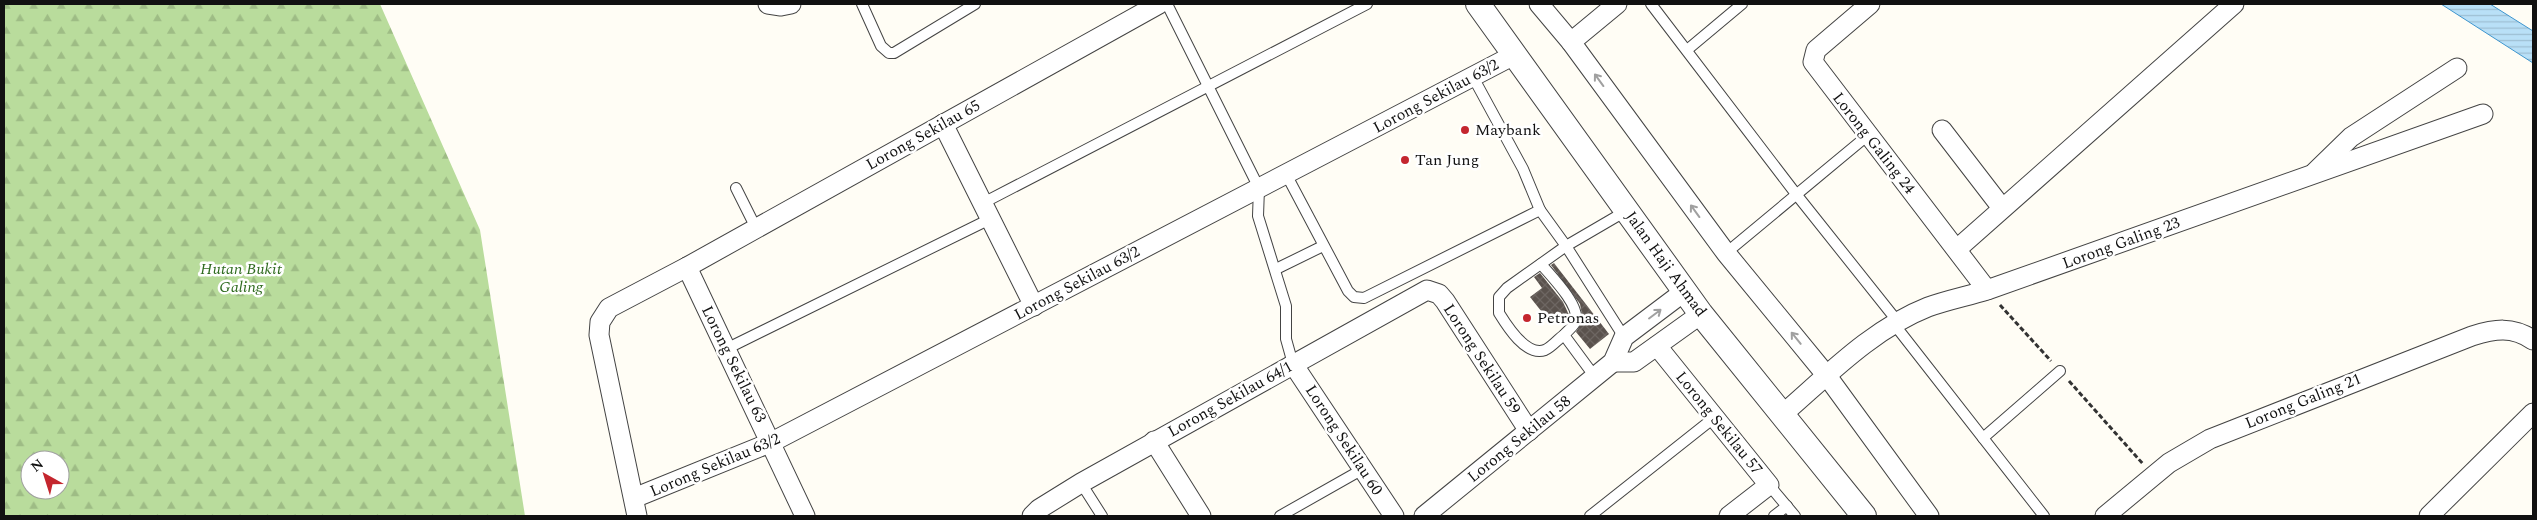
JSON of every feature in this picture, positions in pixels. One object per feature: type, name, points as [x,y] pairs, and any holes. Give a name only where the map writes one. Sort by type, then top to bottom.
[{"type":"street","points":[[768,4],[781,6],[792,4]]},
{"type":"street","name":"Lorong Sekilau 65","points":[[636,507],[600,335],[600,322],[609,308],[687,267],[1158,4]]},
{"type":"street","name":"Jalan Haji Ahmad","points":[[1478,4],[1701,314],[1864,516]]},
{"type":"street","points":[[1539,4],[1571,42],[1726,253],[1827,376],[1929,516]]},
{"type":"street","points":[[1571,42],[1617,4]]},
{"type":"street","name":"Lorong Galing 24","points":[[1870,4],[1816,50],[1813,62],[1867,136],[1957,249],[1987,290]]},
{"type":"street","points":[[1957,249],[2234,4]]},
{"type":"street","name":"Lorong Sekilau 63/2","points":[[636,507],[772,442],[1514,55]]},
{"type":"street","points":[[2313,174],[2351,137],[2457,68]]},
{"type":"street","name":"Lorong Galing 23","points":[[1782,414],[1827,376],[1896,323],[1929,307],[1987,290],[2483,114]]},
{"type":"street","points":[[943,124],[1034,306]]},
{"type":"street","points":[[1942,130],[2002,208]]},
{"type":"street","name":"Lorong Sekilau 63","points":[[687,267],[772,442],[803,516]]},
{"type":"street","name":"Lorong Sekilau 64/1","points":[[1032,516],[1039,509],[1081,483],[1154,441],[1427,290],[1432,290]]},
{"type":"street","name":"Lorong Sekilau 59","points":[[1432,290],[1445,301],[1529,431]]},
{"type":"street","name":"Lorong Sekilau 58","points":[[1424,516],[1613,362],[1624,337],[1684,291]]},
{"type":"street","points":[[1613,362],[1634,362],[1701,314]]},
{"type":"street","name":"Lorong Galing 21","points":[[2105,516],[2153,475],[2188,450],[2210,439],[2450,343],[2495,329],[2529,333]]},
{"type":"street","name":"Lorong Sekilau 57","points":[[1657,346],[1768,485],[1729,516]]},
{"type":"street","name":"Lorong Sekilau 60","points":[[1293,364],[1394,516]]},
{"type":"street","points":[[2434,515],[2533,413]]},
{"type":"street","points":[[1154,441],[1201,516]]},
{"type":"lane","points":[[862,4],[881,46],[889,53],[894,53],[975,4]]},
{"type":"lane","points":[[1167,4],[1259,188],[1258,216],[1286,306],[1286,339],[1293,364]]},
{"type":"lane","points":[[726,349],[986,211],[1208,85],[1367,4]]},
{"type":"lane","points":[[1651,4],[2044,516]]},
{"type":"lane","points":[[1687,50],[1742,4]]},
{"type":"lane","points":[[1473,77],[1523,169],[1540,210],[1566,246],[1624,337]]},
{"type":"lane","points":[[1726,253],[1867,136]]},
{"type":"lane","points":[[1286,174],[1348,292],[1354,297],[1364,298],[1540,210]]},
{"type":"lane","points":[[736,188],[756,228]]},
{"type":"lane","points":[[1541,264],[1574,308],[1576,318],[1574,325],[1546,350],[1537,350],[1526,346],[1507,325],[1499,313],[1499,297],[1506,288],[1566,246],[1627,210]]},
{"type":"lane","points":[[1276,269],[1324,246]]},
{"type":"lane","points":[[1564,335],[1595,377]]},
{"type":"lane","points":[[1983,438],[2060,371]]},
{"type":"lane","points":[[1590,516],[1715,417]]},
{"type":"lane","points":[[1280,516],[1363,469]]},
{"type":"lane","points":[[1081,483],[1102,516]]},
{"type":"lane","points":[[1768,485],[1795,516]]},
{"type":"lane","points":[[1774,516],[1787,506]]},
{"type":"path","points":[[1987,290],[2153,475]]},
{"type":"green space","name":"Hutan Bukit Galing","points":[[4,4],[380,4],[480,230],[525,516],[4,516]]},
{"type":"water","points":[[2441,4],[2490,4],[2533,31],[2533,63]]},
{"type":"building","points":[[1554,263],[1609,334],[1590,349],[1576,332],[1583,320],[1580,304],[1551,265]]},
{"type":"building","points":[[1540,273],[1563,302],[1569,315],[1568,321],[1560,312],[1549,321],[1530,297],[1542,288],[1534,277]]},
{"type":"place","name":"Maybank","points":[[1465,130]]},
{"type":"place","name":"Tan Jung","points":[[1405,160]]},
{"type":"place","name":"Petronas","points":[[1527,318]]}]
